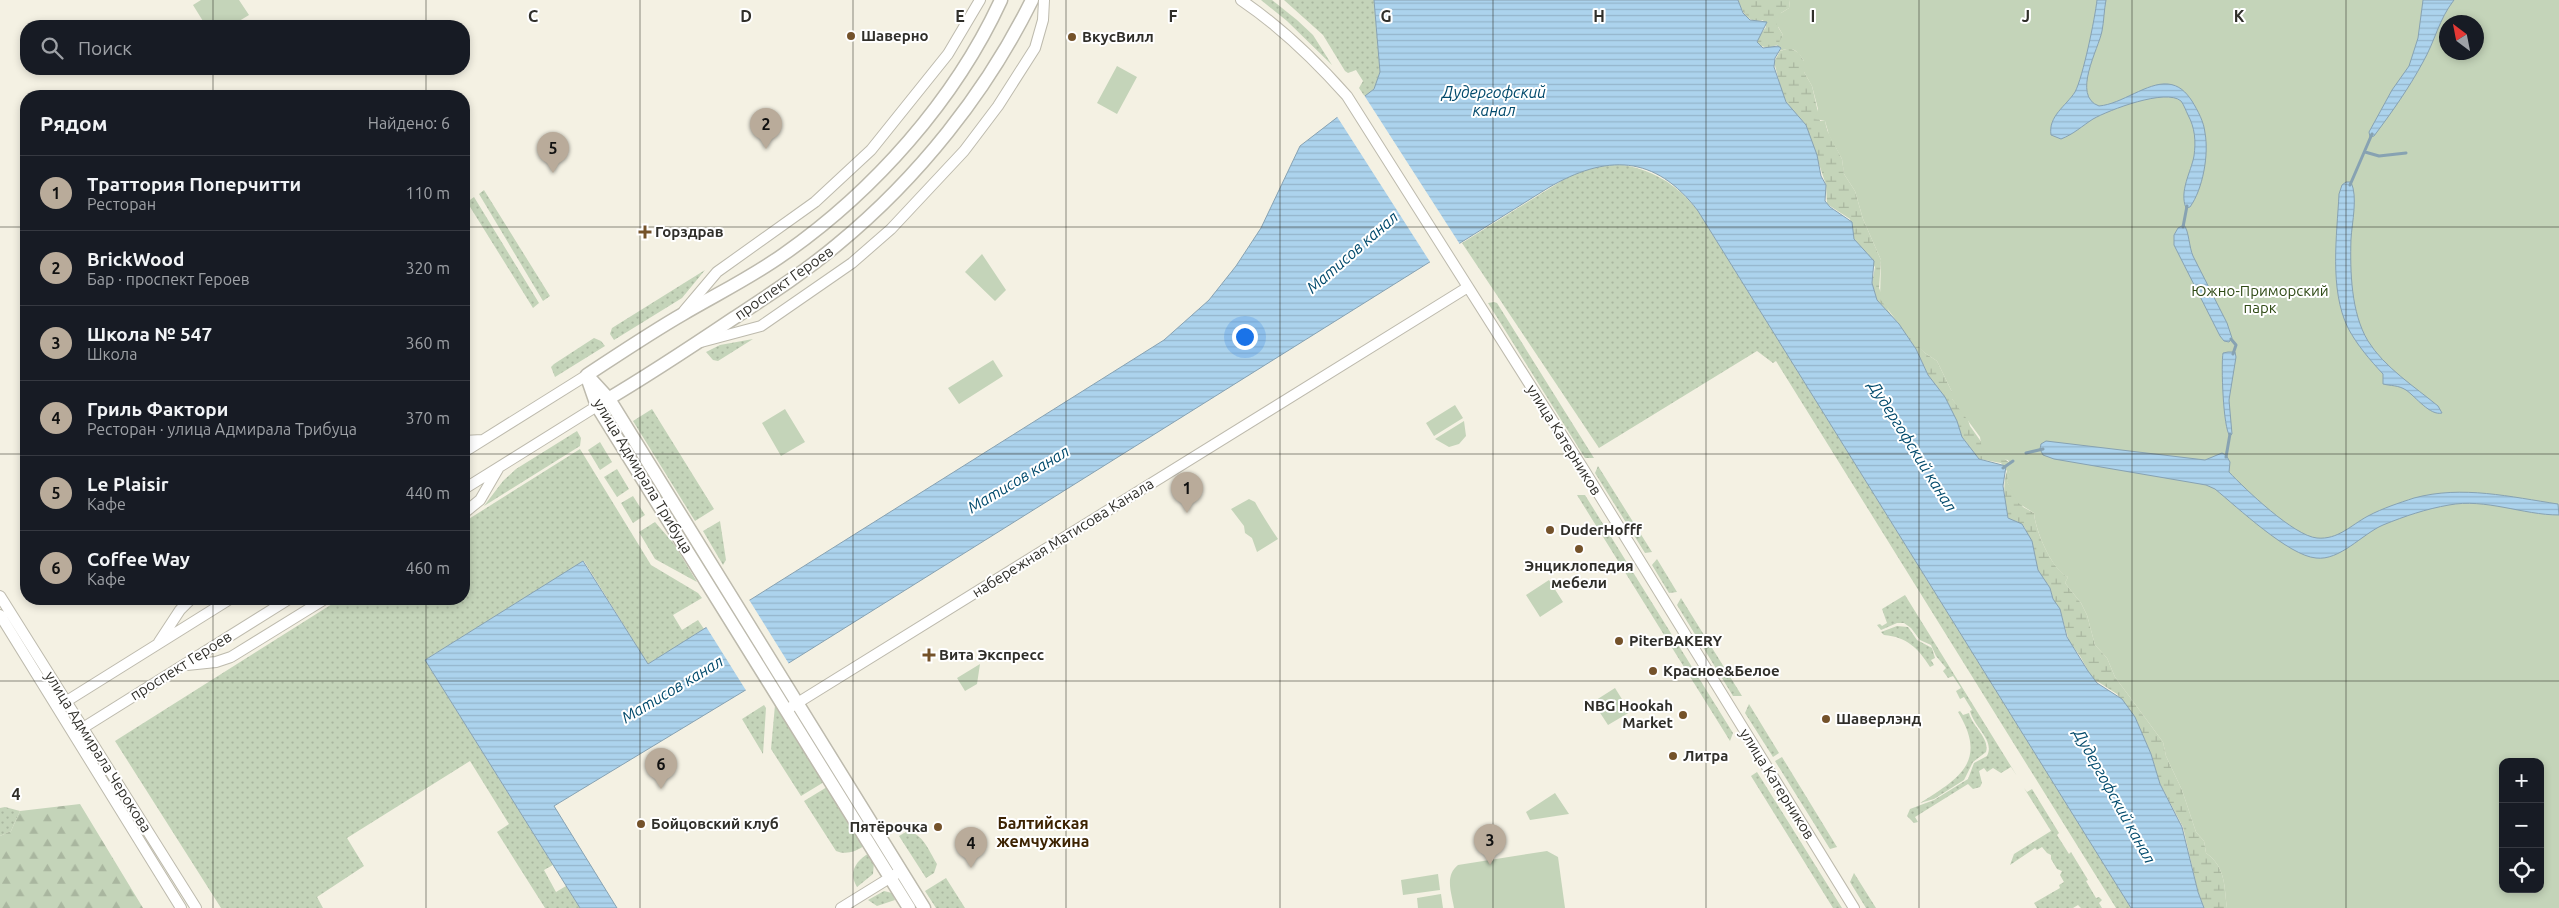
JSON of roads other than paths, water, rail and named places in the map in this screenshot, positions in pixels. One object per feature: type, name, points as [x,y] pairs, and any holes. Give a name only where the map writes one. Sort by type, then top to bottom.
[{"type":"street","points":[[683,314],[717,272],[809,207],[871,150],[938,67],[980,0]]},
{"type":"street","name":"проспект Героев","points":[[470,448],[683,314],[729,289],[783,255],[822,226],[856,196],[888,163],[927,117],[958,75],[1001,0]]},
{"type":"street","name":"проспект Героев","points":[[470,485],[697,342],[798,275],[838,244],[907,179],[943,137],[979,91],[1019,27],[1032,0]]},
{"type":"street","points":[[697,342],[761,326],[852,263],[891,229],[964,151],[998,106],[1035,48],[1043,20],[1044,0]]},
{"type":"street","name":"улица Катерников","points":[[1241,0],[1288,36],[1347,96],[1854,908]]},
{"type":"street","name":"набережная Матисова Канала","points":[[791,707],[1468,287]]},
{"type":"street","name":"улица Адмирала Трибуца","points":[[587,375],[597,406],[728,604]]},
{"type":"street","name":"улица Адмирала Трибуца","points":[[587,375],[609,399],[728,604],[791,707],[896,874],[924,908]]},
{"type":"street","points":[[470,440],[483,440]]},
{"type":"street","points":[[470,509],[480,500],[499,467]]},
{"type":"street","name":"улица Адмирала Черокова","points":[[0,596],[62,705],[73,734],[181,908]]},
{"type":"street","points":[[157,645],[185,605]]},
{"type":"street","name":"проспект Героев","points":[[62,705],[220,605]]},
{"type":"street","name":"проспект Героев","points":[[73,734],[280,605]]},
{"type":"street","points":[[184,665],[216,662],[231,657],[315,605]]},
{"type":"street","name":"улица Адмирала Черокова","points":[[0,615],[62,705],[83,728],[196,908]]},
{"type":"street","points":[[841,908],[896,874]]},
{"type":"street","name":"улица Адмирала Трибуца","points":[[896,874],[909,908]]},
{"type":"water","points":[[1374,0],[1738,0],[1743,13],[1750,20],[1767,22],[1757,42],[1763,48],[1778,46],[1781,48],[1775,58],[1774,67],[1786,102],[1806,125],[1817,155],[1821,176],[1826,185],[1825,201],[1830,207],[1852,222],[1854,239],[1874,261],[1872,283],[1877,300],[1899,324],[1916,349],[1928,375],[1945,397],[1957,421],[1962,437],[1979,459],[2006,466],[2003,486],[2008,518],[2022,524],[2032,541],[2038,570],[2050,588],[2053,599],[2060,609],[2067,637],[2088,671],[2097,683],[2122,699],[2135,717],[2151,754],[2160,784],[2182,827],[2198,892],[2204,908],[2131,908],[1698,211],[1682,192],[1665,179],[1647,170],[1629,165],[1610,165],[1590,169],[1548,188],[744,691],[554,806],[617,908],[580,908],[425,660],[583,561],[648,664],[1164,340],[1209,300],[1236,266],[1261,228],[1300,146],[1374,89],[1380,72]]},
{"type":"water","points":[[2097,0],[2106,0],[2102,31],[2087,82],[2087,92],[2091,101],[2099,106],[2108,104],[2160,84],[2176,86],[2187,95],[2202,121],[2206,141],[2202,181],[2195,200],[2190,207],[2186,208],[2184,195],[2194,156],[2195,140],[2194,130],[2181,101],[2163,97],[2137,102],[2101,115],[2061,139],[2051,135],[2052,122],[2075,92],[2082,74]]},
{"type":"water","points":[[2423,0],[2454,0],[2445,15],[2439,15],[2439,28],[2412,81],[2374,136],[2370,137],[2369,132],[2392,90],[2409,66],[2418,38]]},
{"type":"water","points":[[2346,182],[2351,182],[2354,195],[2351,278],[2355,305],[2362,330],[2382,359],[2438,406],[2442,413],[2433,412],[2428,409],[2403,388],[2383,384],[2383,374],[2364,352],[2348,328],[2342,313],[2336,279],[2339,194],[2342,185]]},
{"type":"water","points":[[2184,225],[2193,256],[2227,323],[2232,338],[2229,342],[2224,341],[2220,336],[2174,245],[2174,235],[2178,228]]},
{"type":"water","points":[[2235,352],[2236,357],[2229,400],[2232,434],[2230,436],[2224,410],[2222,382],[2223,353]]},
{"type":"water","points":[[2046,441],[2205,460],[2222,453],[2226,455],[2230,462],[2229,472],[2270,511],[2296,529],[2317,538],[2331,537],[2338,534],[2385,508],[2414,498],[2450,492],[2504,496],[2558,504],[2559,515],[2490,505],[2463,503],[2449,505],[2407,516],[2383,525],[2334,555],[2316,558],[2292,549],[2278,540],[2215,489],[2206,485],[2054,459],[2043,455],[2040,449],[2041,444]]},
{"type":"waterway","points":[[2350,185],[2372,134]]},
{"type":"waterway","points":[[2365,152],[2379,156],[2406,153]]},
{"type":"waterway","points":[[2183,227],[2187,206]]},
{"type":"waterway","points":[[2231,339],[2236,345],[2233,354]]},
{"type":"waterway","points":[[2226,457],[2230,434]]},
{"type":"waterway","points":[[2026,453],[2043,449]]},
{"type":"waterway","points":[[2003,468],[2013,461]]},
{"type":"place","name":"Шаверно","points":[[851,36]]},
{"type":"place","name":"ВкусВилл","points":[[1072,37]]},
{"type":"place","name":"BrickWood","points":[[766,149]]},
{"type":"place","name":"Le Plaisir","points":[[553,173]]},
{"type":"place","name":"Горздрав","points":[[645,232]]},
{"type":"place","name":"Траттория Поперчитти","points":[[1187,513]]},
{"type":"place","name":"DuderHofff","points":[[1550,530]]},
{"type":"place","name":"Энциклопедия мебели","points":[[1579,549]]},
{"type":"place","name":"PiterBAKERY","points":[[1619,641]]},
{"type":"place","name":"Вита Экспресс","points":[[929,655]]},
{"type":"place","name":"Красное&Белое","points":[[1653,671]]},
{"type":"place","name":"NBG Hookah Market","points":[[1683,715]]},
{"type":"place","name":"Шаверлэнд","points":[[1826,719]]},
{"type":"place","name":"Литра","points":[[1673,756]]},
{"type":"place","name":"Coffee Way","points":[[661,789]]},
{"type":"place","name":"Бойцовский клуб","points":[[641,824]]},
{"type":"place","name":"Пятёрочка","points":[[938,827]]},
{"type":"place","name":"Школа № 547","points":[[1490,865]]},
{"type":"place","name":"Гриль Фактори","points":[[971,868]]},
{"type":"district","name":"Балтийская жемчужина","points":[[1043,832]]},
{"type":"water label","name":"Дудергофский канал","points":[[1494,101]]},
{"type":"water label","name":"Матисов канал","points":[[1352,252]]},
{"type":"water label","name":"Дудергофский канал","points":[[1913,446]]},
{"type":"water label","name":"Матисов канал","points":[[1018,479]]},
{"type":"water label","name":"Матисов канал","points":[[672,689]]},
{"type":"water label","name":"Дудергофский канал","points":[[2115,796]]},
{"type":"park label","name":"Южно-Приморский парк","points":[[2260,300]]}]
